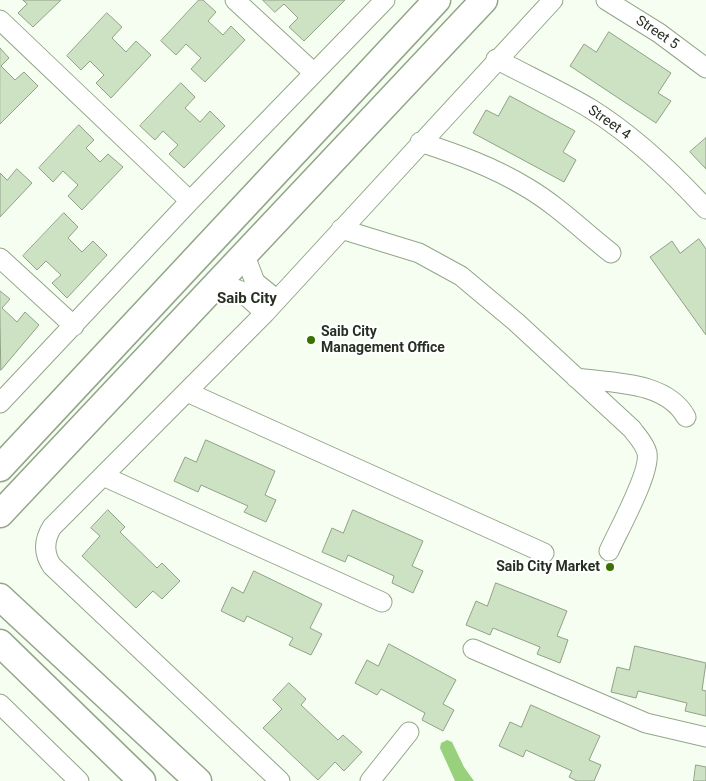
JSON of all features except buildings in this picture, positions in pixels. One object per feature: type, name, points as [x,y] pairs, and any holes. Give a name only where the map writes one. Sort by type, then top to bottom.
[{"type":"street","points":[[235,0],[314,73]]},
{"type":"street","points":[[0,403],[190,201],[385,0]]},
{"type":"street","points":[[0,468],[437,0]]},
{"type":"street","points":[[0,514],[484,0]]},
{"type":"street","points":[[280,781],[50,563],[45,547],[50,532],[271,307],[552,0]]},
{"type":"street","name":"Street 5","points":[[606,0],[659,33],[706,68]]},
{"type":"street","points":[[0,20],[190,201]]},
{"type":"street","name":"Street 4","points":[[496,59],[568,96],[614,125],[683,184],[706,209]]},
{"type":"street","points":[[420,142],[473,160],[528,187],[611,253]]},
{"type":"street","points":[[341,229],[419,253],[447,266],[476,286],[632,429],[647,453],[645,472],[609,551]]},
{"type":"street","points":[[245,256],[255,282],[271,307]]},
{"type":"street","points":[[0,258],[74,326]]},
{"type":"street","points":[[219,283],[271,307]]},
{"type":"street","points":[[576,378],[653,390],[674,401],[686,417]]},
{"type":"street","points":[[187,392],[544,553]]},
{"type":"street","points":[[103,476],[382,602]]},
{"type":"street","points":[[0,597],[198,781]]},
{"type":"street","points":[[0,643],[142,781]]},
{"type":"street","points":[[473,649],[646,723],[706,737]]},
{"type":"street","points":[[0,704],[80,781]]},
{"type":"street","points":[[370,781],[409,732]]},
{"type":"shaded area","points":[[447,740],[452,742],[464,767],[474,781],[455,781],[440,748],[441,743]]},
{"type":"place","name":"Saib City Management Office","points":[[311,340]]},
{"type":"place","name":"Saib City Market","points":[[610,567]]},
{"type":"district","name":"Saib City","points":[[247,299]]}]
